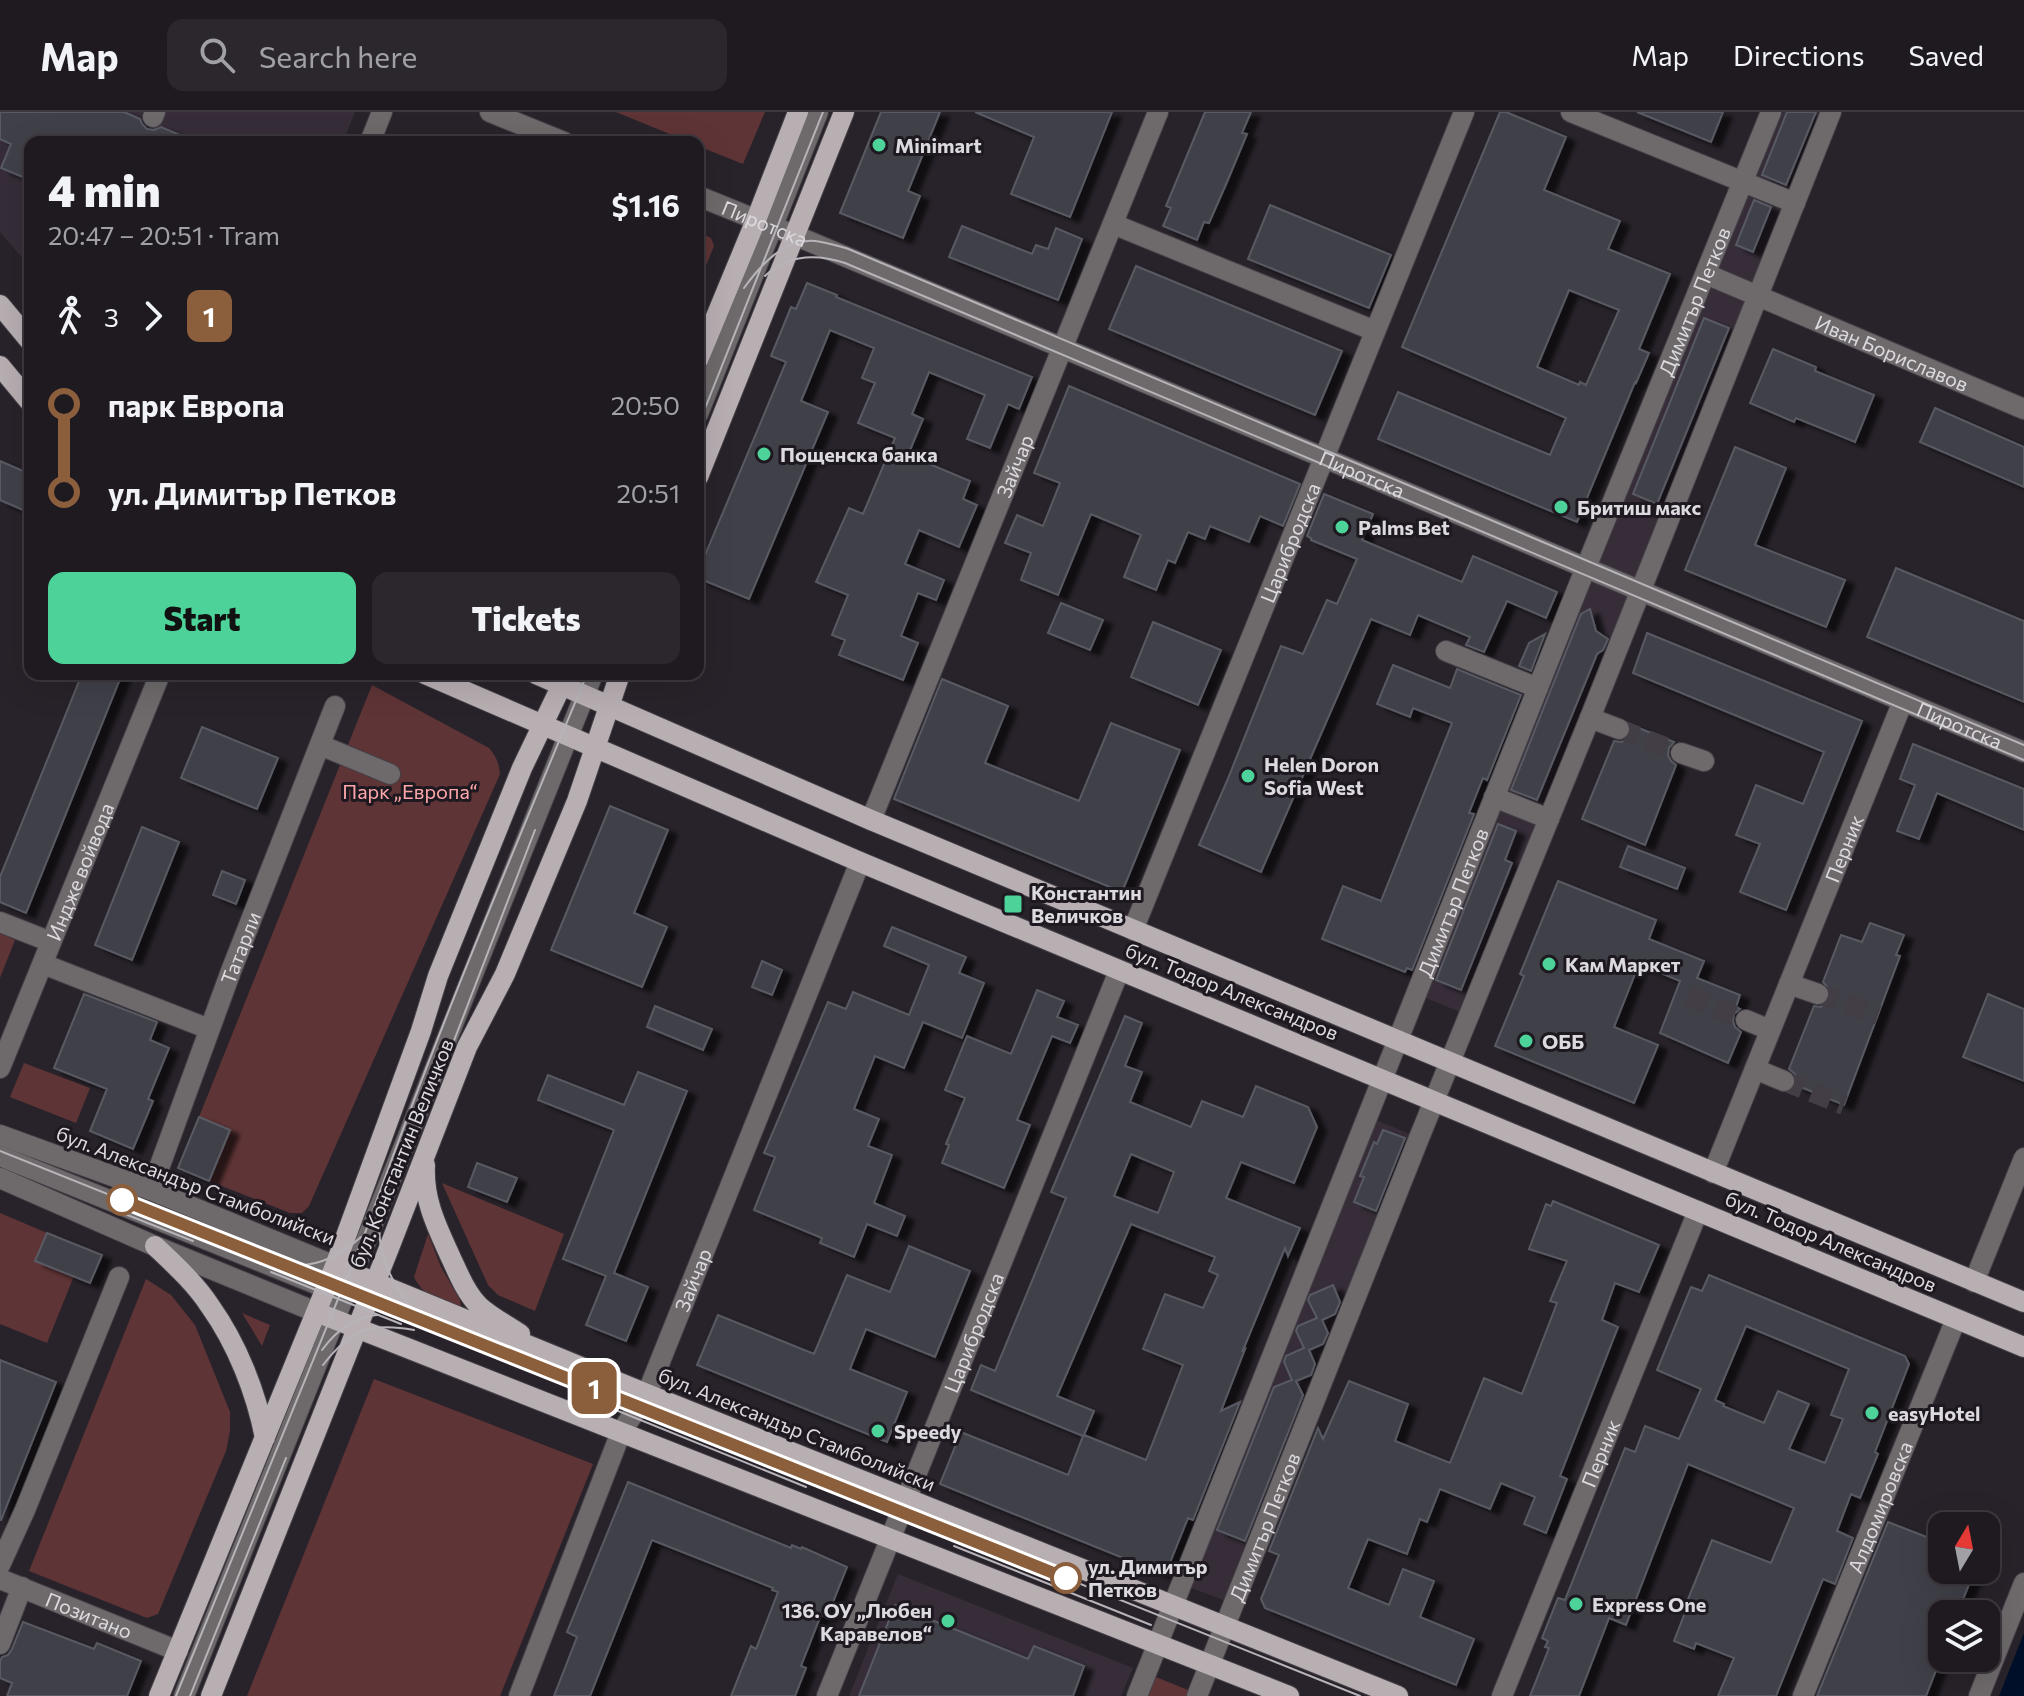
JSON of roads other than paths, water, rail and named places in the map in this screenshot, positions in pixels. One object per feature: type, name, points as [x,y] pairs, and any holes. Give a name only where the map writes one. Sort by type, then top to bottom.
[{"type":"main road","points":[[704,348],[765,223],[798,112]]},
{"type":"main road","points":[[704,462],[844,112]]},
{"type":"main road","points":[[0,305],[24,334]]},
{"type":"main road","points":[[0,366],[24,395]]},
{"type":"main road","name":"бул. Тодор Александров","points":[[439,680],[1119,971],[2024,1347]]},
{"type":"main road","name":"бул. Тодор Александров","points":[[564,680],[584,696],[871,820],[2024,1302]]},
{"type":"main road","name":"бул. Константин Величков","points":[[159,1696],[265,1438],[336,1291],[438,976],[522,768],[564,680]]},
{"type":"main road","name":"бул. Константин Величков","points":[[211,1696],[467,1047],[505,974],[581,792],[618,680]]},
{"type":"main road","points":[[425,1156],[424,1179],[435,1224],[463,1284],[478,1305],[546,1353]]},
{"type":"main road","points":[[155,1246],[184,1273],[226,1329],[260,1412],[265,1438]]},
{"type":"main road","name":"бул. Александър Стамболийски","points":[[344,1270],[1398,1696]]},
{"type":"main road","points":[[326,1315],[1289,1696]]},
{"type":"street","points":[[372,136],[382,112]]},
{"type":"street","points":[[490,112],[549,136]]},
{"type":"street","points":[[704,397],[765,223],[818,112]]},
{"type":"street","name":"Зайчар","points":[[871,820],[1158,112]]},
{"type":"street","name":"Царибродска","points":[[1133,930],[1464,112]]},
{"type":"street","points":[[1571,112],[1795,203]]},
{"type":"street","name":"Димитър Петков","points":[[1137,1696],[1494,797],[1771,112]]},
{"type":"street","name":"Димитър Петков","points":[[1197,1696],[1831,112]]},
{"type":"street","name":"Пиротска","points":[[704,198],[2024,752]]},
{"type":"street","points":[[1113,224],[1375,331]]},
{"type":"street","name":"Иван Бориславов","points":[[1706,274],[2024,409]]},
{"type":"street","points":[[1446,651],[1538,688]]},
{"type":"street","name":"Индже войвода","points":[[0,1068],[158,680]]},
{"type":"street","name":"бул. Константин Величков","points":[[344,1270],[591,680]]},
{"type":"street","name":"Перник","points":[[1713,1173],[1903,701]]},
{"type":"street","name":"Татарли","points":[[151,1190],[209,1029],[335,706]]},
{"type":"street","points":[[1590,718],[1619,729]]},
{"type":"street","points":[[320,745],[390,774]]},
{"type":"street","points":[[1681,753],[1704,761]]},
{"type":"street","points":[[1494,797],[1549,819]]},
{"type":"street","name":"Зайчар","points":[[519,1696],[621,1432],[647,1394],[860,862]]},
{"type":"street","points":[[0,922],[51,942]]},
{"type":"street","points":[[43,964],[209,1029]]},
{"type":"street","name":"Царибродска","points":[[827,1696],[1119,971]]},
{"type":"street","points":[[1789,984],[1818,994]]},
{"type":"street","points":[[1746,1020],[1770,1030]]},
{"type":"street","points":[[1755,1069],[1784,1081]]},
{"type":"street","name":"бул. Александър Стамболийски","points":[[0,1135],[151,1190],[344,1270]]},
{"type":"street","points":[[0,1156],[336,1291]]},
{"type":"street","points":[[1974,1282],[2024,1158]]},
{"type":"street","points":[[0,1178],[155,1246],[326,1315]]},
{"type":"street","name":"Перник","points":[[1502,1696],[1698,1211]]},
{"type":"street","points":[[0,1565],[119,1277]]},
{"type":"street","name":"бул. Константин Величков","points":[[184,1696],[326,1315]]},
{"type":"street","name":"Алдомировска","points":[[1803,1696],[1956,1319]]},
{"type":"street","name":"Позитано","points":[[0,1579],[178,1651]]},
{"type":"street","points":[[1979,1696],[2024,1583]]},
{"type":"street","points":[[0,1644],[22,1587]]},
{"type":"water","points":[[2024,1633],[2024,1696],[1999,1696]]},
{"type":"tunnel","points":[[1619,729],[1681,753]]},
{"type":"tunnel","points":[[1818,994],[1878,1015]]},
{"type":"tunnel","points":[[1688,996],[1746,1020]]},
{"type":"tunnel","points":[[1784,1081],[1844,1105]]},
{"type":"tram line","points":[[704,411],[823,112]]},
{"type":"tram line","points":[[744,288],[765,263],[793,244],[815,241],[846,248],[2024,745]]},
{"type":"tram line","points":[[765,276],[783,263],[803,258],[824,258],[845,263],[2024,760]]},
{"type":"tram line","points":[[176,1696],[365,1233],[472,952],[585,680]]},
{"type":"tram line","points":[[380,1225],[535,830]]},
{"type":"tram line","points":[[0,1151],[1360,1696]]},
{"type":"tram line","name":"1","points":[[122,1200],[1066,1578]]},
{"type":"tram line","points":[[115,1210],[193,1241]]},
{"type":"tram line","points":[[380,1215],[381,1244],[389,1271],[403,1296],[422,1318]]},
{"type":"tram line","points":[[293,1265],[312,1264],[330,1258],[361,1237]]},
{"type":"tram line","points":[[271,1272],[401,1324]]},
{"type":"tram line","points":[[322,1350],[346,1326],[377,1315]]},
{"type":"tram line","points":[[323,1365],[342,1344],[362,1331],[385,1327],[414,1330]]},
{"type":"tram line","points":[[591,1400],[806,1487]]},
{"type":"tram line","points":[[190,1696],[286,1458]]},
{"type":"tram line","points":[[954,1546],[1151,1625]]},
{"type":"place","name":"Minimart","points":[[879,145]]},
{"type":"place","name":"Пощенска банка","points":[[764,454]]},
{"type":"place","name":"Бритиш макс","points":[[1561,507]]},
{"type":"place","name":"Palms Bet","points":[[1342,527]]},
{"type":"place","name":"Helen Doron Sofia West","points":[[1248,776]]},
{"type":"place","name":"Константин Величков","points":[[1013,904]]},
{"type":"place","name":"Кам Маркет","points":[[1549,964]]},
{"type":"place","name":"ОББ","points":[[1526,1041]]},
{"type":"place","name":"easyHotel","points":[[1872,1413]]},
{"type":"place","name":"Speedy","points":[[878,1431]]},
{"type":"place","name":"ул. Димитър Петков","points":[[1066,1578]]},
{"type":"place","name":"Express One","points":[[1576,1604]]},
{"type":"place","name":"136. ОУ „Любен Каравелов“","points":[[948,1621]]},
{"type":"park label","name":"Парк „Европа“","points":[[410,791]]}]
